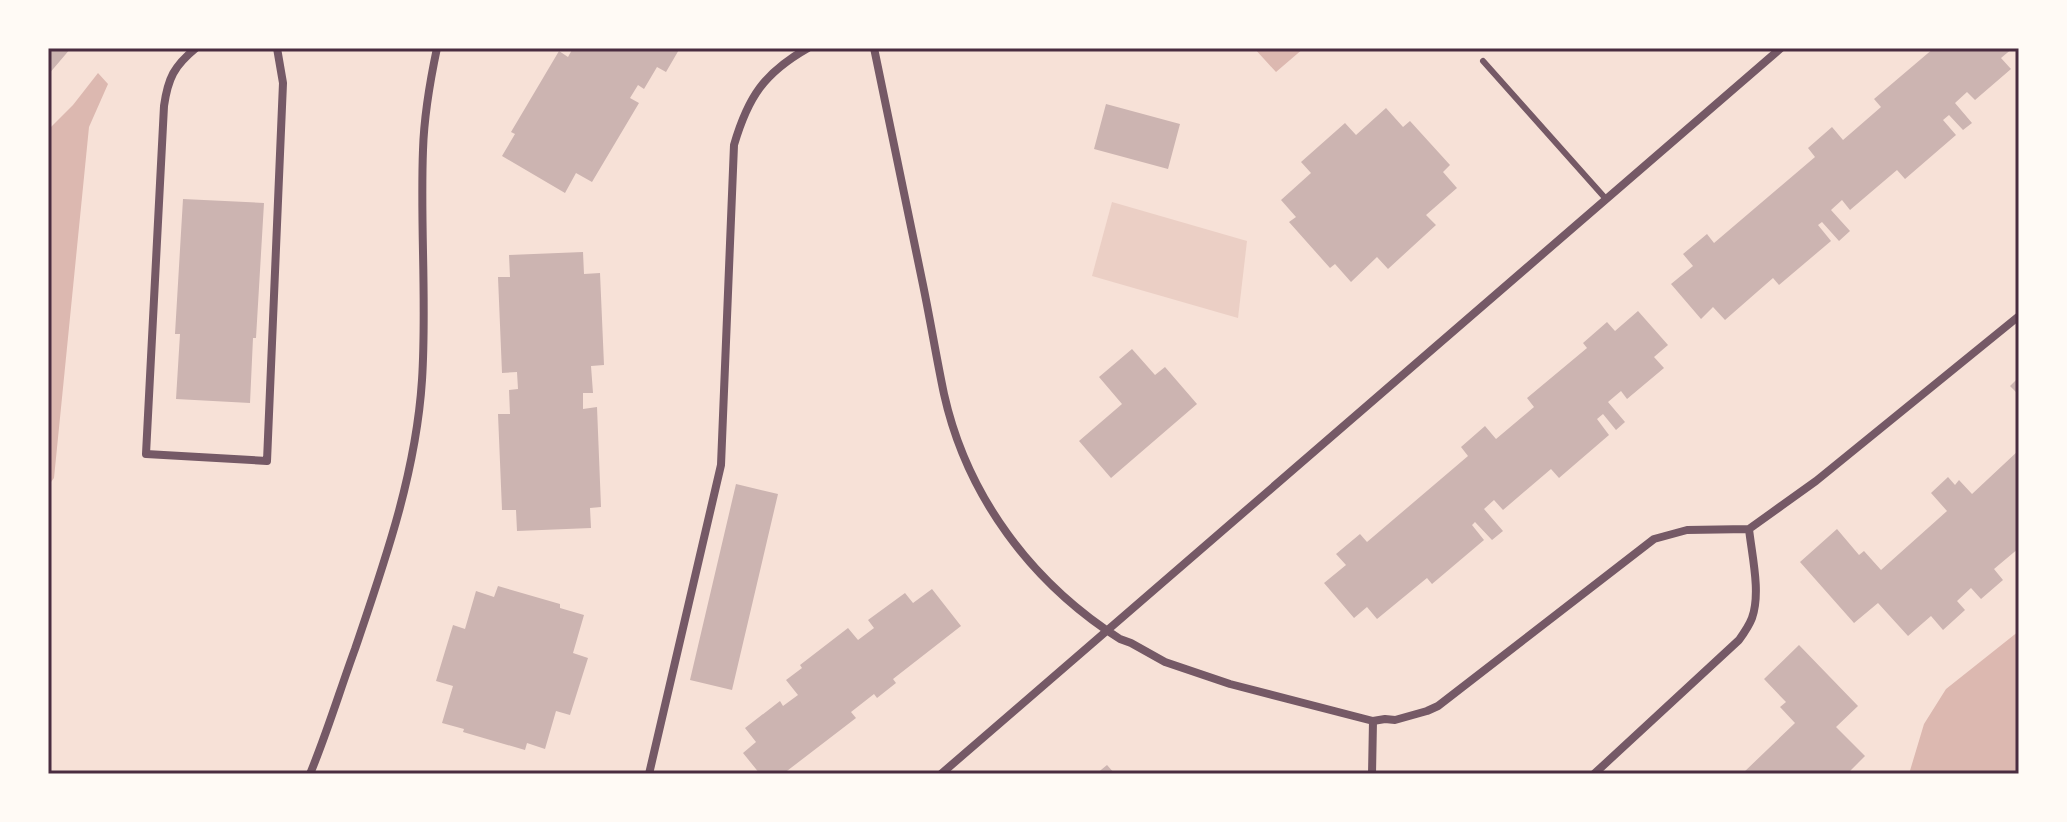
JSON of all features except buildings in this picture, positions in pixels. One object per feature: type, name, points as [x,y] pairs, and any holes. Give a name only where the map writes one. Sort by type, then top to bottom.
[{"type":"street","points":[[196,48],[172,73],[164,106],[146,454],[267,461],[283,83],[277,48]]},
{"type":"street","points":[[310,774],[393,532],[416,436],[425,319],[423,149],[437,48]]},
{"type":"street","points":[[649,774],[721,465],[734,145],[756,91],[782,64],[808,48]]},
{"type":"street","points":[[874,48],[943,391],[972,476],[1000,525],[1023,556],[1050,584],[1108,631],[1165,662],[1230,684],[1373,721],[1395,720],[1438,706],[1654,539],[1680,531],[1749,529],[1816,481],[2019,316]]},
{"type":"street","points":[[941,774],[1781,48]]},
{"type":"street","points":[[1594,774],[1739,640],[1750,624],[1756,597],[1749,529]]},
{"type":"street","points":[[1372,774],[1373,721]]},
{"type":"lane","points":[[1483,61],[1606,199]]},
{"type":"shaded area","points":[[1254,48],[1304,48],[1276,72]]},
{"type":"shaded area","points":[[98,73],[108,84],[89,127],[54,478],[48,486],[48,130]]},
{"type":"shaded area","points":[[1112,202],[1247,241],[1238,318],[1092,276]]},
{"type":"shaded area","points":[[2019,631],[2019,774],[1909,774],[1924,724],[1946,689]]}]
